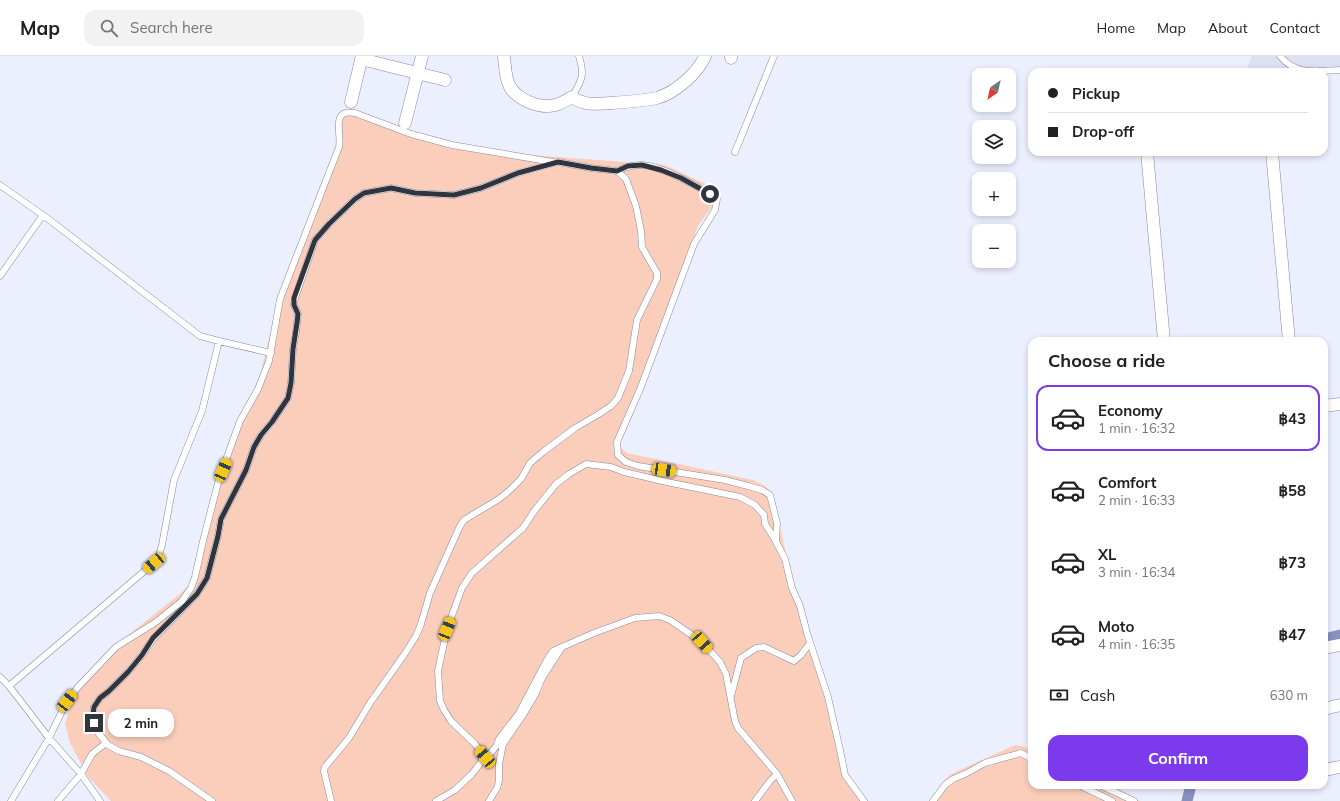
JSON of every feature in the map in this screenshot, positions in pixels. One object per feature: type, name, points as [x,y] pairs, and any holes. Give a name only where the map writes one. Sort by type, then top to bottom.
[{"type":"street","points":[[405,123],[422,56]]},
{"type":"street","points":[[504,56],[506,76],[513,91],[525,100],[534,104],[550,106],[562,103],[572,97],[579,102],[595,104],[658,97],[674,89],[695,72],[702,57]]},
{"type":"street","points":[[351,102],[362,57],[418,74],[445,80]]},
{"type":"street","points":[[1147,156],[1164,337]]},
{"type":"street","points":[[1272,156],[1289,337]]},
{"type":"street","points":[[1328,406],[1340,404]]},
{"type":"street","points":[[1328,647],[1340,645]]},
{"type":"street","points":[[1328,708],[1340,705]]},
{"type":"street","points":[[1328,769],[1340,767]]},
{"type":"lane","points":[[572,97],[583,75],[579,56]]},
{"type":"lane","points":[[735,152],[774,56]]},
{"type":"lane","points":[[1280,56],[1294,68]]},
{"type":"lane","points":[[1328,70],[1340,70]]},
{"type":"lane","points":[[11,801],[49,738],[67,701],[78,687],[116,647],[156,622],[182,601],[191,588],[219,479],[240,421],[258,389],[269,361],[280,299],[339,147],[340,135],[338,124],[342,114],[348,111],[411,134],[452,145],[558,163],[617,171],[628,166],[642,165],[661,170],[681,178],[717,199],[715,210],[694,244],[641,387],[617,442],[618,455],[626,462],[638,466],[725,480],[762,490],[770,495],[777,523],[776,542]]},
{"type":"lane","points":[[212,801],[169,771],[141,757],[119,751],[106,743],[99,734],[94,723],[94,707],[100,698],[128,672],[142,655],[153,638],[197,594],[207,578],[221,519],[246,470],[254,447],[288,398],[291,383],[298,314],[294,305],[294,298],[315,240],[355,199],[364,193],[391,188],[415,193],[454,195],[481,188],[518,173],[558,163]]},
{"type":"lane","points":[[332,801],[324,771],[325,767],[349,738],[370,703],[416,636],[422,624],[430,593],[464,520],[499,499],[521,479],[530,463],[575,428],[600,414],[618,398],[629,371],[637,320],[657,279],[657,273],[642,247],[641,231],[636,206],[626,179],[617,171]]},
{"type":"lane","points":[[0,185],[200,336],[271,353]]},
{"type":"lane","points":[[0,276],[43,216]]},
{"type":"lane","points":[[9,686],[154,563],[162,545],[174,480],[202,410],[219,341]]},
{"type":"lane","points":[[485,757],[475,744],[452,721],[444,710],[440,701],[438,671],[447,629],[462,588],[472,573],[523,528],[535,510],[556,484],[586,464],[610,467],[624,472],[667,482],[740,497],[755,505],[764,515],[765,524],[785,559],[792,588],[800,606],[810,643],[828,698],[845,775],[864,801]]},
{"type":"lane","points":[[489,801],[497,788],[499,781],[499,739],[519,713],[549,661],[553,651],[594,633],[635,618],[658,616],[670,620],[702,642],[720,662],[726,674],[735,721],[738,728],[777,774],[792,801]]},
{"type":"lane","points":[[731,696],[741,658],[747,653],[756,648],[764,647],[794,660],[801,655],[810,643]]},
{"type":"lane","points":[[0,677],[9,686],[49,738],[81,774],[100,801]]},
{"type":"lane","points":[[58,801],[81,774],[92,754],[106,743]]},
{"type":"lane","points":[[436,801],[455,790],[472,774],[485,757],[500,745]]},
{"type":"lane","points":[[933,801],[945,785],[953,779],[985,763],[1021,753],[1028,757]]},
{"type":"lane","points":[[755,801],[777,774]]},
{"type":"lane","points":[[1087,789],[1112,801]]},
{"type":"lane","points":[[1108,789],[1134,801]]},
{"type":"shaded area","points":[[1252,56],[1340,56],[1340,73],[1328,74],[1328,68],[1248,68]]},
{"type":"shaded area","points":[[354,115],[437,142],[531,155],[665,165],[708,185],[716,193],[715,202],[698,226],[619,439],[621,448],[627,453],[753,480],[765,486],[773,496],[792,580],[836,717],[841,759],[858,791],[868,801],[111,801],[88,777],[70,743],[65,724],[75,692],[111,649],[181,593],[193,580],[202,537],[248,403],[260,376],[277,306],[338,149],[339,125],[343,116]]},
{"type":"shaded area","points":[[1015,745],[1028,749],[1028,789],[1114,789],[1140,801],[931,801],[944,780],[951,774]]},
{"type":"waterway","points":[[1328,638],[1340,635]]},
{"type":"waterway","points":[[1187,801],[1190,789]]},
{"type":"route","points":[[94,723],[94,707],[100,698],[128,672],[142,655],[153,638],[186,607],[197,594],[207,578],[221,519],[241,481],[254,447],[288,398],[294,358],[293,349],[298,314],[294,305],[294,298],[300,285],[315,240],[355,199],[364,193],[391,188],[415,193],[454,195],[481,188],[518,173],[558,162],[617,171],[628,166],[642,165],[661,170],[681,178],[710,194]]}]
